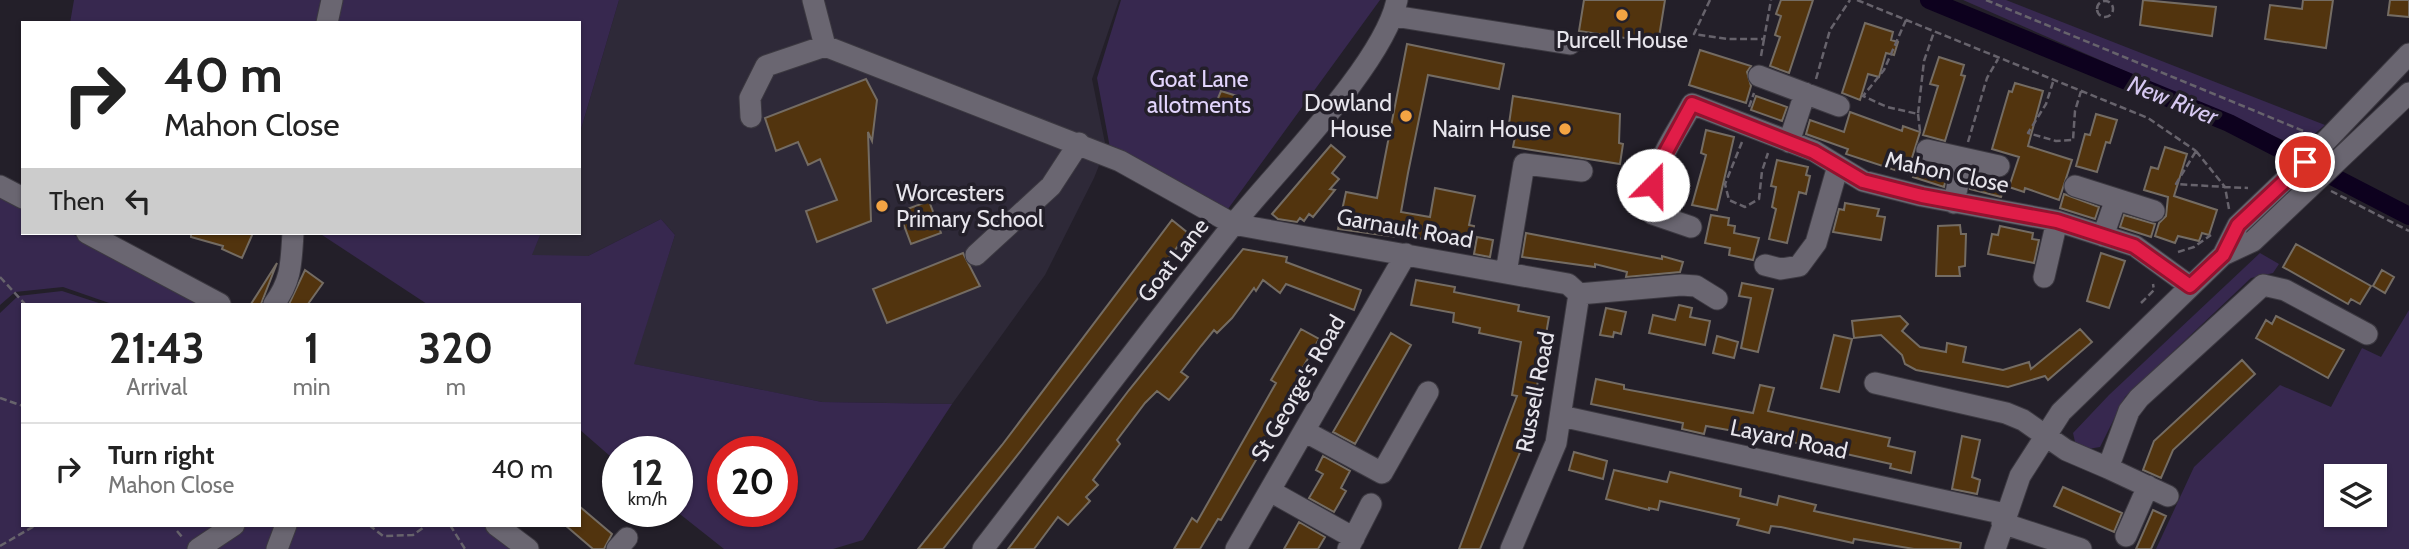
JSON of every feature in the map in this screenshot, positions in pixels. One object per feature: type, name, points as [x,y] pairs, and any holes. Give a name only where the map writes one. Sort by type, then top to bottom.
[{"type":"street","points":[[327,21],[332,0]]},
{"type":"street","points":[[813,0],[825,46]]},
{"type":"street","points":[[1396,8],[1570,44]]},
{"type":"street","name":"Goat Lane","points":[[983,549],[1233,225],[1330,110],[1368,59],[1396,8]]},
{"type":"street","points":[[751,117],[750,98],[766,66],[825,46],[984,110],[1079,143],[1120,161],[1233,225]]},
{"type":"street","points":[[2223,255],[2238,225],[2323,144],[2409,54]]},
{"type":"street","points":[[1759,76],[1839,106]]},
{"type":"street","points":[[1995,549],[2020,476],[2061,412],[2223,255],[2253,241],[2409,93]]},
{"type":"street","points":[[1782,139],[1808,94]]},
{"type":"street","name":"Mahon Close","points":[[1691,227],[1653,214],[1649,201],[1656,170],[1692,104],[1751,134],[1782,139],[1839,166],[1863,181],[1954,203],[2057,221],[2134,246],[2190,286]]},
{"type":"street","points":[[976,255],[1051,186],[1079,143]]},
{"type":"street","points":[[1927,150],[1999,166]]},
{"type":"street","points":[[1954,203],[1963,158]]},
{"type":"street","points":[[1506,274],[1524,164],[1582,171]]},
{"type":"street","points":[[1765,265],[1781,269],[1799,266],[1816,243],[1839,166]]},
{"type":"street","points":[[0,186],[21,197]]},
{"type":"street","points":[[2076,186],[2154,211]]},
{"type":"street","points":[[2103,236],[2116,199]]},
{"type":"street","points":[[2044,277],[2057,221]]},
{"type":"street","name":"Garnault Road","points":[[1233,225],[1406,254],[1573,289],[1696,286],[1717,299]]},
{"type":"street","points":[[92,235],[218,303]]},
{"type":"street","points":[[275,303],[286,287],[292,270],[293,235]]},
{"type":"street","name":"St George's Road","points":[[1236,549],[1406,254]]},
{"type":"street","points":[[2108,468],[2129,411],[2139,398],[2263,285],[2285,289],[2367,334]]},
{"type":"street","name":"Russell Road","points":[[1511,549],[1547,468],[1561,416],[1573,289]]},
{"type":"street","points":[[1875,383],[2006,413],[2023,420],[2066,450],[2168,496]]},
{"type":"street","points":[[1304,431],[1382,473],[1428,392]]},
{"type":"street","name":"Layard Road","points":[[1561,416],[2004,518],[2081,549]]},
{"type":"street","points":[[2126,536],[2148,486]]},
{"type":"street","points":[[1270,491],[1351,543],[1371,504]]},
{"type":"street","points":[[198,549],[230,527]]},
{"type":"street","points":[[277,549],[285,527]]},
{"type":"street","points":[[507,528],[528,549]]},
{"type":"path","points":[[1710,0],[1694,34],[1746,40],[1764,39],[1771,0]]},
{"type":"path","points":[[1808,94],[1830,30],[1850,0]]},
{"type":"path","points":[[1857,0],[2148,118],[2196,151],[2225,187],[2230,214]]},
{"type":"path","points":[[1986,0],[2297,129]]},
{"type":"path","points":[[2108,1],[2113,7],[2112,13],[2102,16],[2099,5],[2108,1]]},
{"type":"path","points":[[1906,20],[1884,70],[1863,96],[1887,107],[1918,114],[1924,61],[1934,32]]},
{"type":"path","points":[[1963,158],[1987,78],[1998,58]]},
{"type":"path","points":[[2053,80],[2043,112],[2028,133],[2037,138],[2073,140],[2081,91]]},
{"type":"path","points":[[1751,134],[1725,184],[1729,200],[1745,207],[1759,199],[1765,161],[1782,139]]},
{"type":"path","points":[[2196,151],[2176,184],[2258,188]]},
{"type":"path","points":[[2324,184],[2334,192],[2409,231]]},
{"type":"path","points":[[2178,252],[2194,247],[2219,229]]},
{"type":"path","points":[[0,277],[24,303]]},
{"type":"path","points":[[2141,303],[2154,290],[2153,281]]},
{"type":"path","points":[[0,398],[21,405]]},
{"type":"path","points":[[0,546],[33,527]]},
{"type":"path","points":[[372,527],[383,536],[413,535],[424,527]]},
{"type":"path","points":[[451,527],[465,549]]},
{"type":"shaded area","name":"Worcesters Primary School","points":[[619,0],[1119,0],[1092,79],[1106,148],[1094,178],[1045,275],[952,404],[822,402],[633,364],[675,235],[661,219],[588,256],[531,256],[540,235],[581,235],[581,129]]},
{"type":"green space","points":[[74,0],[619,0],[581,129],[581,21],[70,21]]},
{"type":"green space","name":"Goat Lane allotments","points":[[1121,0],[1380,0],[1225,213],[1110,148],[1097,78]]},
{"type":"green space","points":[[1963,0],[2006,0],[2325,125],[2299,147]]},
{"type":"green space","points":[[0,195],[21,207],[21,235],[74,235],[203,303],[109,303],[63,287],[15,292],[0,305]]},
{"type":"green space","points":[[661,219],[675,235],[634,364],[822,402],[952,404],[863,540],[833,549],[724,549],[693,524],[693,436],[602,436],[602,449],[581,431],[581,303],[425,303],[322,235],[540,235],[532,255],[588,256]]},
{"type":"green space","points":[[2260,253],[2279,264],[2273,273],[2251,278],[2125,397],[2100,447],[2088,449],[2075,442],[2073,433],[2109,395]]},
{"type":"green space","points":[[62,291],[99,303],[21,303],[21,527],[486,527],[513,549],[0,549],[0,313],[18,296]]},
{"type":"green space","points":[[2409,310],[2409,549],[2156,549],[2194,467],[2280,385],[2331,407],[2362,348],[2381,357]]},
{"type":"building","name":"Purcell House","points":[[1584,0],[1665,0],[1658,43],[1579,31]]},
{"type":"building","points":[[1781,0],[1813,0],[1789,73],[1770,66],[1780,37],[1775,35],[1781,16],[1776,14]]},
{"type":"building","points":[[2143,0],[2216,7],[2212,36],[2140,25]]},
{"type":"building","points":[[2303,0],[2333,0],[2326,48],[2265,39],[2270,5],[2302,9]]},
{"type":"building","points":[[2390,0],[2409,0],[2409,17],[2388,15]]},
{"type":"building","points":[[1865,23],[1893,32],[1891,40],[1898,42],[1894,55],[1886,53],[1879,77],[1868,74],[1860,100],[1842,93]]},
{"type":"building","points":[[1407,44],[1504,64],[1499,89],[1428,75],[1408,173],[1401,212],[1430,217],[1435,188],[1475,196],[1469,225],[1474,226],[1470,248],[1397,234],[1396,237],[1338,229],[1346,192],[1377,198]]},
{"type":"building","points":[[1700,50],[1751,66],[1747,72],[1751,86],[1746,103],[1689,85]]},
{"type":"building","points":[[1939,57],[1964,65],[1961,75],[1965,76],[1945,141],[1923,135],[1938,86],[1930,84]]},
{"type":"building","points":[[866,79],[877,100],[872,141],[868,132],[871,221],[817,242],[806,211],[837,200],[820,159],[808,165],[798,142],[776,151],[765,118]]},
{"type":"building","points":[[2015,83],[2043,91],[2028,146],[2072,160],[2059,200],[2025,188],[2024,192],[2009,187],[2019,157],[1992,149],[2009,91],[2012,92]]},
{"type":"building","points":[[1221,91],[1240,97],[1235,110],[1216,103]]},
{"type":"building","name":"Nairn House","points":[[1513,96],[1620,114],[1619,143],[1623,144],[1620,164],[1513,147],[1516,132],[1508,131]]},
{"type":"building","points":[[1756,96],[1787,107],[1782,121],[1751,110]]},
{"type":"building","points":[[1850,112],[1902,131],[1903,126],[1920,132],[1907,174],[1846,154],[1848,149],[1806,134],[1810,120],[1844,132]]},
{"type":"building","points":[[2096,114],[2117,120],[2110,143],[2106,142],[2097,172],[2076,166],[2085,134],[2090,135]]},
{"type":"building","points":[[1706,130],[1734,137],[1717,210],[1692,205],[1706,155],[1701,153]]},
{"type":"building","points":[[1331,145],[1345,157],[1332,173],[1339,179],[1330,189],[1335,190],[1313,217],[1309,214],[1304,221],[1300,218],[1297,222],[1278,219],[1272,214]]},
{"type":"building","points":[[2165,147],[2187,154],[2174,196],[2217,210],[2209,235],[2202,233],[2199,241],[2178,236],[2175,243],[2155,236],[2159,223],[2166,216],[2168,197],[2144,190],[2151,167],[2158,169]]},
{"type":"building","points":[[1777,160],[1808,167],[1806,175],[1810,176],[1806,194],[1799,192],[1787,243],[1769,239],[1776,209],[1772,207],[1776,187],[1771,186]]},
{"type":"building","points":[[1917,165],[1947,174],[1944,187],[1913,177]]},
{"type":"building","points":[[1973,174],[2006,183],[2001,197],[1970,189]]},
{"type":"building","points":[[2064,194],[2099,207],[2095,219],[2060,208]]},
{"type":"building","points":[[929,201],[941,233],[911,244],[899,212]]},
{"type":"building","points":[[1845,203],[1879,209],[1877,216],[1885,217],[1881,240],[1833,232],[1839,209],[1844,210]]},
{"type":"building","points":[[1711,215],[1729,218],[1728,225],[1735,226],[1734,233],[1759,238],[1753,260],[1729,255],[1730,248],[1705,243]]},
{"type":"building","points":[[2124,215],[2155,224],[2151,237],[2120,227]]},
{"type":"building","points":[[1172,220],[1188,233],[1023,448],[943,549],[918,549],[1002,445]]},
{"type":"building","points":[[1960,225],[1961,234],[1966,234],[1965,266],[1959,267],[1960,276],[1936,276],[1938,226]]},
{"type":"building","points":[[2000,226],[2033,233],[2032,239],[2039,240],[2034,263],[1988,254],[1992,234],[1998,235]]},
{"type":"building","points":[[1526,233],[1683,262],[1680,272],[1626,277],[1627,272],[1595,264],[1595,267],[1522,257]]},
{"type":"building","points":[[252,235],[242,258],[222,249],[223,246],[191,237]]},
{"type":"building","points":[[1477,237],[1493,240],[1490,257],[1474,254]]},
{"type":"building","points":[[2296,244],[2371,286],[2360,304],[2351,299],[2348,304],[2283,267]]},
{"type":"building","points":[[1243,249],[1287,257],[1286,262],[1361,290],[1354,310],[1286,284],[1280,293],[1263,280],[1232,318],[1217,333],[1214,330],[1201,346],[1181,372],[1188,377],[1169,400],[1157,391],[1145,403],[1117,440],[1120,444],[1093,480],[1098,485],[1086,497],[1090,501],[1068,525],[1058,517],[1034,549],[1008,549],[1129,390]]},
{"type":"building","points":[[963,253],[980,286],[887,323],[873,289]]},
{"type":"building","points":[[2101,253],[2125,261],[2109,308],[2087,301]]},
{"type":"building","points":[[277,263],[261,303],[252,303]]},
{"type":"building","points":[[305,270],[323,283],[309,303],[289,303]]},
{"type":"building","points":[[2382,270],[2394,277],[2385,293],[2373,286]]},
{"type":"building","points":[[1416,280],[1455,287],[1454,292],[1519,305],[1518,311],[1549,317],[1532,415],[1535,416],[1480,549],[1459,549],[1517,396],[1512,395],[1521,342],[1479,333],[1480,328],[1453,322],[1454,313],[1411,305]]},
{"type":"building","points":[[1742,283],[1773,289],[1758,352],[1741,348],[1751,298],[1739,296]]},
{"type":"building","points":[[1679,305],[1692,308],[1690,317],[1710,321],[1705,345],[1649,333],[1653,315],[1675,320]]},
{"type":"building","points":[[1606,308],[1626,312],[1621,334],[1614,332],[1613,337],[1600,335]]},
{"type":"building","points":[[1900,316],[1908,324],[1902,331],[1920,347],[1946,352],[1947,343],[1966,347],[1963,362],[2003,370],[2029,362],[2031,369],[2080,329],[2092,342],[2048,380],[2045,376],[2008,387],[1916,370],[1905,364],[1902,355],[1881,335],[1854,338],[1852,321]]},
{"type":"building","points":[[2276,316],[2344,350],[2328,378],[2256,338],[2266,320],[2272,324]]},
{"type":"building","points":[[1301,329],[1319,339],[1298,376],[1302,378],[1291,400],[1221,520],[1218,519],[1200,549],[1174,549],[1192,518],[1197,522],[1276,383],[1271,380]]},
{"type":"building","points":[[1391,333],[1411,345],[1355,444],[1333,432]]},
{"type":"building","points":[[1834,335],[1852,339],[1839,392],[1821,388]]},
{"type":"building","points":[[1717,336],[1738,342],[1734,358],[1713,353]]},
{"type":"building","points":[[2242,360],[2255,374],[2173,450],[2161,478],[2143,470],[2154,441]]},
{"type":"building","points":[[1596,379],[1624,385],[1624,389],[1753,413],[1760,385],[1774,388],[1768,411],[1890,438],[1888,446],[1915,452],[1911,473],[1890,468],[1891,464],[1788,441],[1706,426],[1704,434],[1682,429],[1683,423],[1591,404]]},
{"type":"building","points":[[1962,436],[1980,440],[1972,477],[1980,480],[1977,494],[1952,489]]},
{"type":"building","points":[[1574,452],[1607,461],[1603,479],[1569,470]]},
{"type":"building","points":[[1323,456],[1350,471],[1341,488],[1346,491],[1334,512],[1309,498],[1323,474],[1316,470]]},
{"type":"building","points":[[1614,470],[1667,482],[1670,472],[1741,489],[1740,496],[1777,505],[1779,496],[1816,505],[1814,511],[1961,543],[1960,549],[1914,549],[1854,539],[1853,543],[1771,526],[1769,533],[1737,525],[1739,519],[1660,501],[1658,510],[1649,510],[1606,499]]},
{"type":"building","points":[[2063,487],[2122,513],[2114,532],[2054,506]]},
{"type":"building","points":[[581,508],[612,534],[604,549],[593,549],[567,527],[581,527]]},
{"type":"building","points":[[2153,510],[2166,516],[2151,549],[2136,549]]},
{"type":"building","points":[[1299,522],[1325,537],[1318,549],[1284,549]]},
{"type":"waterway","name":"New River","points":[[1929,0],[2229,123],[2409,216]]},
{"type":"place","name":"Purcell House","points":[[1622,15]]},
{"type":"place","name":"Dowland House","points":[[1406,116]]},
{"type":"place","name":"Nairn House","points":[[1565,129]]},
{"type":"place","name":"Worcesters Primary School","points":[[882,206]]},
{"type":"route","points":[[1653,185],[1656,170],[1692,104],[1814,152],[1863,181],[1954,203],[2057,221],[2134,246],[2190,286],[2223,255],[2238,225],[2305,162]]}]
